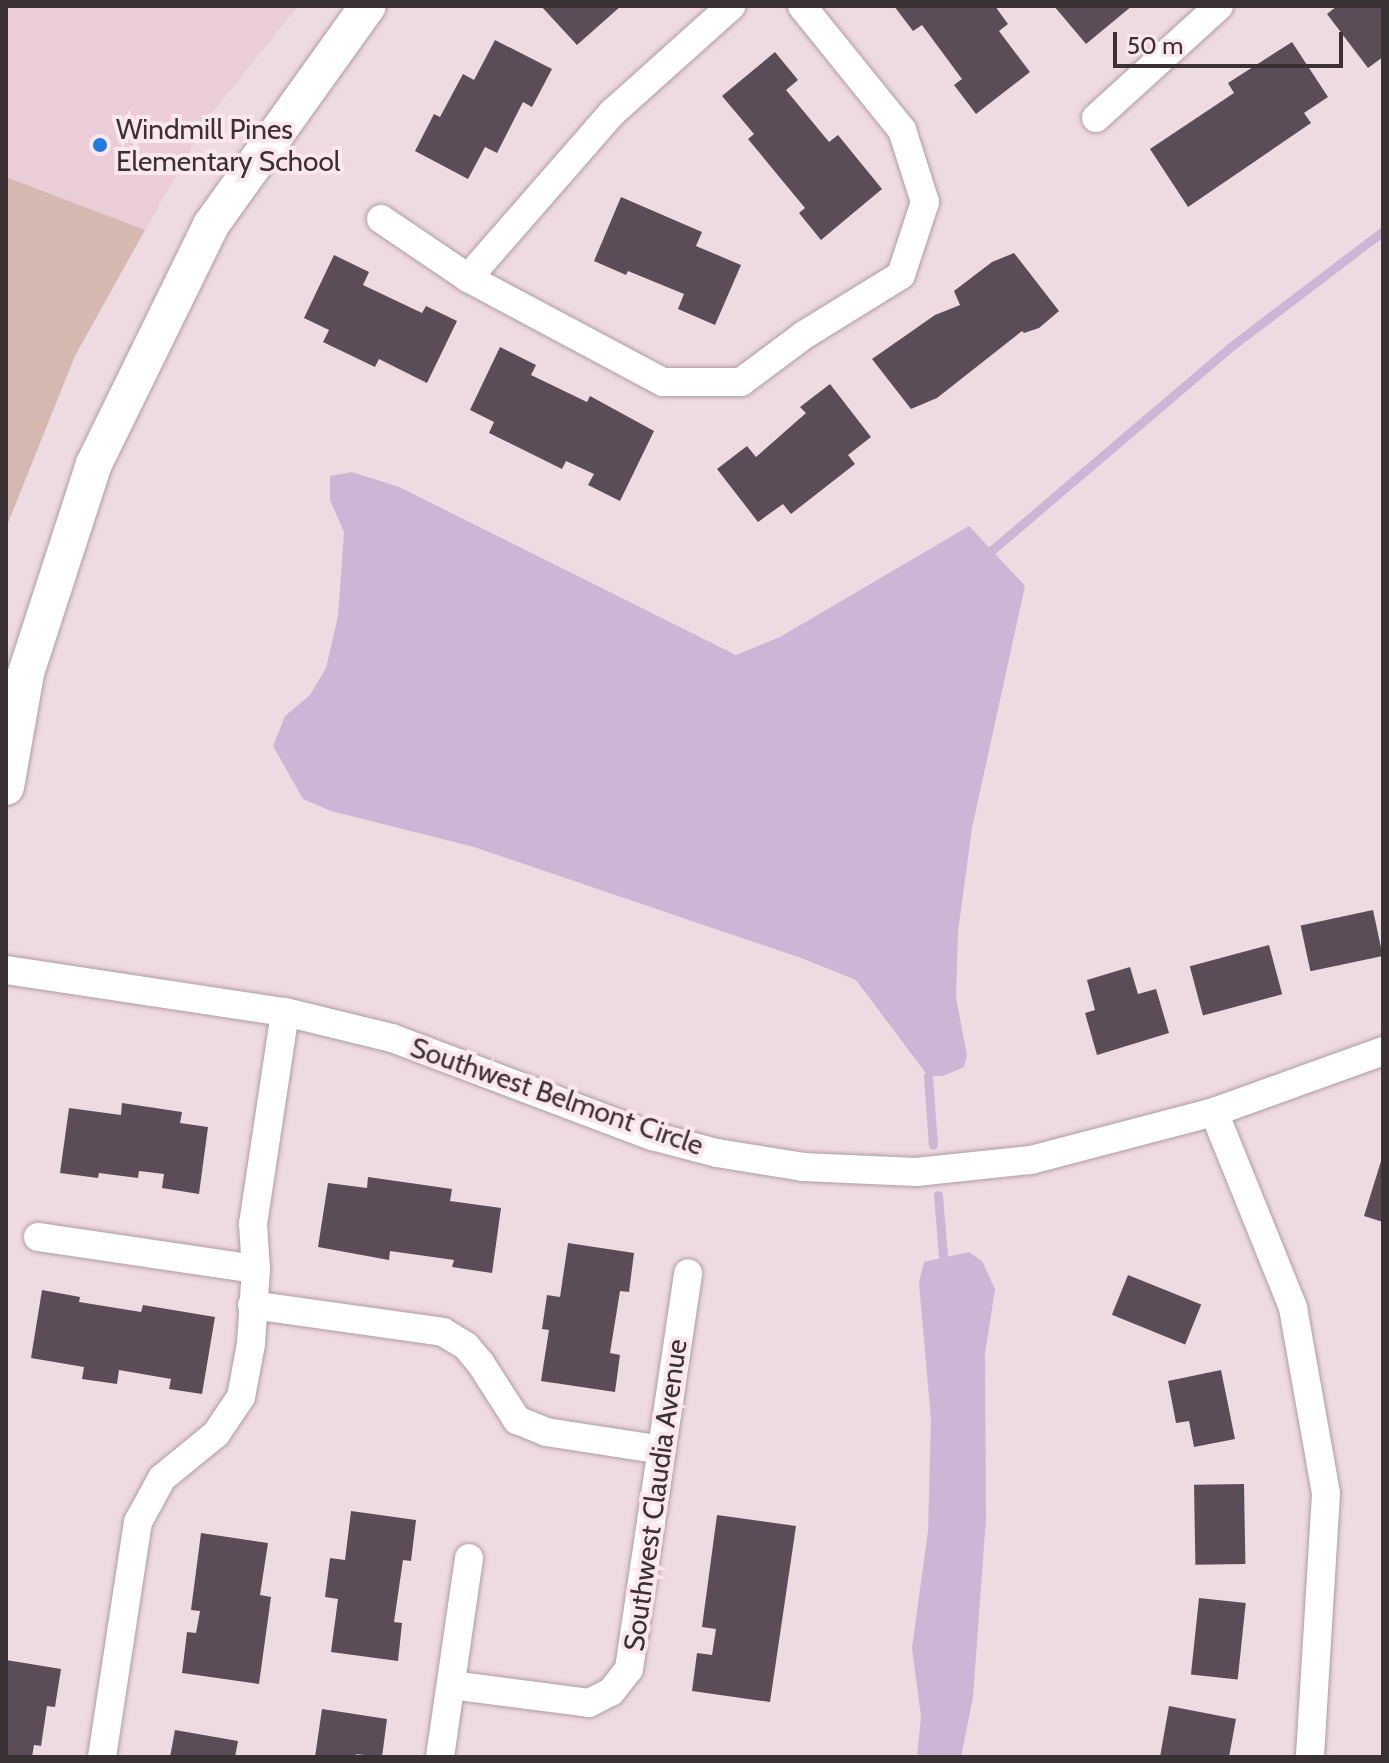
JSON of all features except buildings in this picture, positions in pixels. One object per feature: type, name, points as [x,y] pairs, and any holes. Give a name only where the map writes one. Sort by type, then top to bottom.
[{"type":"street","points":[[6,787],[26,673],[94,464],[211,225],[368,6]]},
{"type":"street","points":[[468,278],[613,112],[731,6]]},
{"type":"street","points":[[381,219],[468,278],[663,382],[741,382],[804,335],[901,275],[925,202],[902,130],[802,6]]},
{"type":"street","points":[[1096,118],[1218,6]]},
{"type":"street","name":"Southwest Belmont Circle","points":[[6,970],[285,1012],[392,1038],[652,1136],[717,1153],[803,1167],[916,1172],[1031,1160],[1214,1112],[1383,1051]]},
{"type":"street","points":[[102,1757],[138,1522],[162,1478],[216,1434],[241,1397],[251,1344],[256,1269],[253,1224],[285,1012]]},
{"type":"street","points":[[1214,1112],[1293,1308],[1326,1494],[1310,1757]]},
{"type":"street","points":[[38,1237],[256,1269]]},
{"type":"street","name":"Southwest Claudia Avenue","points":[[451,1685],[589,1703],[611,1692],[629,1669],[688,1273]]},
{"type":"street","points":[[252,1305],[443,1332],[466,1346],[517,1420],[546,1432],[662,1450]]},
{"type":"street","points":[[440,1757],[469,1558]]},
{"type":"shaded area","name":"Windmill Pines Elementary School","points":[[6,6],[298,6],[212,113],[145,230],[6,177]]},
{"type":"shaded area","points":[[6,177],[145,230],[75,356],[6,528]]},
{"type":"shaded area","points":[[352,472],[399,487],[736,655],[780,637],[969,526],[1025,586],[972,828],[958,932],[956,998],[967,1055],[964,1067],[943,1076],[928,1076],[856,980],[801,958],[474,847],[331,811],[303,799],[273,746],[285,716],[310,695],[326,668],[338,616],[344,532],[330,500],[330,476]]},
{"type":"shaded area","points":[[969,1252],[982,1261],[995,1289],[985,1354],[986,1518],[973,1697],[961,1757],[917,1757],[921,1717],[912,1648],[928,1531],[931,1420],[919,1283],[924,1262]]},
{"type":"waterway","points":[[992,550],[1229,348],[1383,231]]},
{"type":"waterway","points":[[928,1076],[933,1145]]},
{"type":"waterway","points":[[938,1195],[943,1256]]},
{"type":"place","name":"Windmill Pines Elementary School","points":[[100,145]]}]
